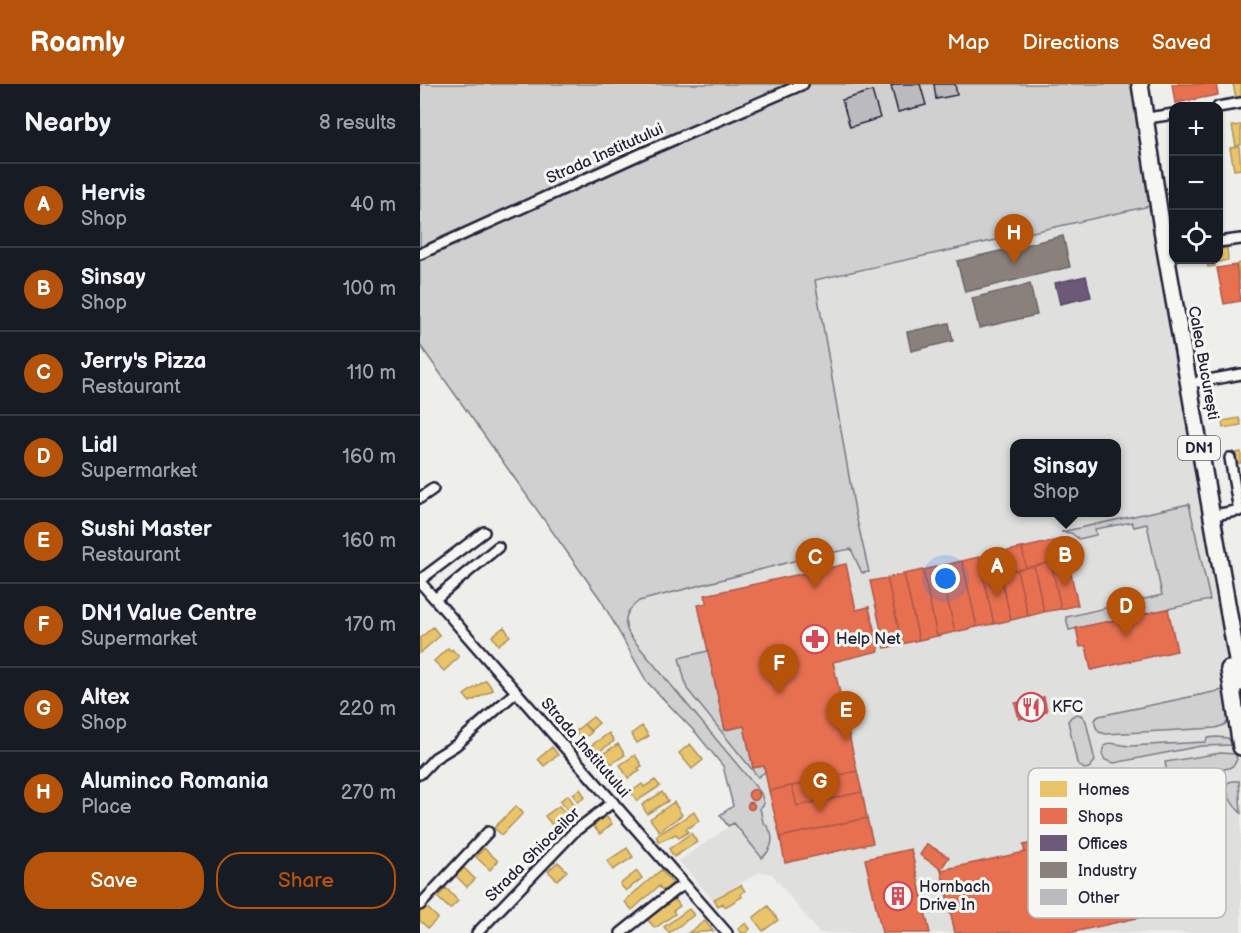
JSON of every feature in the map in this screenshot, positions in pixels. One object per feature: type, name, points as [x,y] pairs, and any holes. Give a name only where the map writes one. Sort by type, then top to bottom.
[{"type":"highway","name":"Calea București","points":[[1140,84],[1215,514],[1241,683]]},
{"type":"highway","points":[[1149,84],[1169,213]]},
{"type":"highway","name":"Calea București","points":[[1178,264],[1198,382],[1215,514],[1241,636]]},
{"type":"highway","points":[[1215,514],[1210,537],[1241,747]]},
{"type":"street","name":"Strada Institutului","points":[[420,254],[634,157],[803,84]]},
{"type":"street","points":[[1223,106],[1241,103]]},
{"type":"street","points":[[1154,117],[1169,115]]},
{"type":"street","points":[[1223,241],[1241,239]]},
{"type":"street","points":[[1198,382],[1241,374]]},
{"type":"street","points":[[1215,514],[1240,511],[1230,458]]},
{"type":"street","points":[[420,498],[433,489]]},
{"type":"street","points":[[420,581],[484,532]]},
{"type":"street","points":[[435,599],[498,547]]},
{"type":"street","name":"Strada Institutului","points":[[420,581],[727,933]]},
{"type":"street","points":[[420,774],[435,758],[456,745],[516,692]]},
{"type":"street","name":"Strada Ghioceilor","points":[[477,933],[574,832],[613,801]]},
{"type":"street","points":[[420,905],[488,832]]},
{"type":"street","points":[[621,933],[675,890],[685,885]]},
{"type":"shaded area","points":[[420,84],[1132,84],[1150,206],[815,280],[855,511],[869,572],[862,573],[851,549],[813,556],[639,601],[628,612],[626,626],[631,637],[761,793],[764,804],[760,808],[763,822],[772,836],[769,850],[762,858],[734,823],[728,826],[720,815],[733,806],[723,766],[697,734],[647,682],[601,600],[420,345]]},
{"type":"shaded area","points":[[1150,206],[1205,501],[1241,722],[1241,933],[819,933],[772,874],[761,872],[712,899],[679,861],[728,827],[720,815],[733,806],[723,766],[697,734],[647,682],[601,600],[855,511],[815,280]]},
{"type":"shaded area","points":[[1189,504],[1210,600],[1069,630],[1066,617],[1162,595],[1147,524],[1134,527],[1132,522],[1095,529],[1096,535],[1079,539],[1071,533],[1061,532]]},
{"type":"shaded area","points":[[708,651],[725,730],[744,726],[753,768],[764,766],[765,772],[758,777],[687,689],[679,658]]},
{"type":"shaded area","points":[[1228,689],[1231,719],[1216,728],[1106,734],[1099,732],[1095,726],[1095,719],[1099,716]]},
{"type":"shaded area","points":[[1076,714],[1081,715],[1086,721],[1095,761],[1089,768],[1083,768],[1077,763],[1068,721]]},
{"type":"shaded area","points":[[1207,738],[1228,738],[1233,745],[1201,746],[1114,763],[1105,760],[1102,754],[1104,746],[1110,743],[1129,746],[1206,742]]},
{"type":"shaded area","points":[[1221,753],[1235,754],[1237,759],[1234,765],[1226,769],[1166,768],[1165,762]]},
{"type":"shaded area","points":[[1239,781],[1241,813],[1228,795],[1227,783]]},
{"type":"building: Homes","points":[[1233,84],[1241,84],[1241,97],[1236,98]]},
{"type":"building: Homes","points":[[1241,125],[1241,145],[1236,146],[1232,126]]},
{"type":"building: Homes","points":[[1239,146],[1241,169],[1234,170],[1230,148]]},
{"type":"building: Homes","points":[[1223,248],[1227,248],[1228,260],[1223,261]]},
{"type":"building: Homes","points":[[1241,263],[1241,286],[1237,264]]},
{"type":"building: Homes","points":[[1239,418],[1241,425],[1223,428],[1222,421]]},
{"type":"building: Homes","points":[[1241,452],[1241,463],[1234,464],[1232,454]]},
{"type":"building: Homes","points":[[433,627],[440,636],[420,653],[420,638]]},
{"type":"building: Homes","points":[[504,627],[510,636],[498,645],[492,636]]},
{"type":"building: Homes","points":[[448,648],[459,657],[444,671],[434,661]]},
{"type":"building: Homes","points":[[486,680],[493,690],[470,702],[464,695]]},
{"type":"building: Homes","points":[[593,717],[599,723],[590,731],[584,724]]},
{"type":"building: Homes","points":[[584,724],[592,732],[582,740],[575,732]]},
{"type":"building: Homes","points":[[642,726],[649,736],[637,743],[631,734]]},
{"type":"building: Homes","points":[[609,733],[614,741],[594,755],[589,747]]},
{"type":"building: Homes","points":[[618,744],[625,755],[611,764],[604,753]]},
{"type":"building: Homes","points":[[690,744],[703,760],[692,769],[679,753]]},
{"type":"building: Homes","points":[[552,747],[558,755],[544,766],[538,759]]},
{"type":"building: Homes","points":[[635,755],[642,766],[638,768],[640,771],[628,778],[620,765]]},
{"type":"building: Homes","points":[[619,777],[625,785],[617,791],[611,783]]},
{"type":"building: Homes","points":[[655,780],[660,786],[637,801],[631,792],[642,784],[644,787]]},
{"type":"building: Homes","points":[[580,789],[585,797],[578,802],[573,794]]},
{"type":"building: Homes","points":[[662,792],[668,801],[647,814],[642,805]]},
{"type":"building: Homes","points":[[568,795],[576,807],[569,812],[560,801]]},
{"type":"building: Homes","points":[[674,802],[682,815],[659,831],[650,819]]},
{"type":"building: Homes","points":[[516,806],[523,813],[502,835],[494,828]]},
{"type":"building: Homes","points":[[559,806],[566,814],[552,825],[545,816]]},
{"type":"building: Homes","points":[[694,812],[699,821],[686,829],[688,832],[679,838],[676,834],[659,842],[656,836]]},
{"type":"building: Homes","points":[[606,816],[612,824],[600,834],[593,826]]},
{"type":"building: Homes","points":[[691,833],[697,842],[674,857],[669,849]]},
{"type":"building: Homes","points":[[484,848],[498,861],[490,870],[476,857]]},
{"type":"building: Homes","points":[[627,848],[633,857],[613,870],[607,861]]},
{"type":"building: Homes","points":[[558,862],[567,871],[557,880],[548,871]]},
{"type":"building: Homes","points":[[464,868],[475,879],[467,887],[456,876]]},
{"type":"building: Homes","points":[[661,870],[673,884],[664,892],[659,886],[632,910],[625,902],[627,899]]},
{"type":"building: Homes","points":[[637,871],[642,878],[626,891],[620,884]]},
{"type":"building: Homes","points":[[741,885],[745,891],[741,894],[742,897],[725,907],[723,903],[718,906],[714,899]]},
{"type":"building: Homes","points":[[446,888],[458,901],[450,909],[437,897]]},
{"type":"building: Homes","points":[[675,899],[680,906],[673,911],[675,914],[655,928],[647,919],[666,903]]},
{"type":"building: Homes","points":[[425,906],[438,918],[428,928],[420,921],[420,911]]},
{"type":"building: Homes","points":[[768,906],[778,920],[763,931],[753,918]]},
{"type":"building: Homes","points":[[689,909],[694,915],[669,933],[664,927]]},
{"type":"building: Homes","points":[[705,921],[713,931],[688,933]]},
{"type":"building: Homes","points":[[746,923],[750,929],[742,933],[738,929]]},
{"type":"building: Shops","points":[[1172,84],[1216,84],[1218,95],[1175,102]]},
{"type":"building: Shops","points":[[1236,265],[1241,301],[1224,304],[1217,268]]},
{"type":"building: Shops","points":[[1063,539],[1078,605],[1061,609],[1051,562],[1026,568],[1022,548]]},
{"type":"building: Shops","points":[[1022,548],[1026,568],[1000,573],[1011,620],[994,624],[979,557]]},
{"type":"building: Shops","points":[[979,557],[994,624],[977,627],[962,561]]},
{"type":"building: Shops","points":[[962,561],[977,627],[955,632],[940,566]]},
{"type":"building: Shops","points":[[1051,562],[1061,609],[1044,612],[1034,566]]},
{"type":"building: Shops","points":[[846,564],[856,610],[869,607],[879,651],[833,662],[857,771],[769,791],[764,766],[753,768],[744,726],[725,730],[698,605],[707,603],[705,595]]},
{"type":"building: Shops","points":[[940,566],[955,632],[937,636],[923,570]]},
{"type":"building: Shops","points":[[1034,566],[1044,612],[1028,616],[1017,570]]},
{"type":"building: Shops","points":[[923,570],[937,636],[919,640],[904,574]]},
{"type":"building: Shops","points":[[1017,570],[1028,616],[1011,620],[1000,573]]},
{"type":"building: Shops","points":[[904,574],[919,640],[902,644],[887,578]]},
{"type":"building: Shops","points":[[887,578],[902,644],[885,648],[870,581]]},
{"type":"building: Shops","points":[[1168,609],[1177,651],[1091,670],[1086,646],[1080,647],[1076,628]]},
{"type":"building: Shops","name":"KFC","points":[[1044,697],[1047,711],[1019,719],[1015,703]]},
{"type":"building: Shops","points":[[857,771],[862,792],[797,806],[792,786]]},
{"type":"building: Shops","points":[[792,786],[797,806],[862,792],[867,818],[780,837],[769,791]]},
{"type":"building: Shops","points":[[754,789],[760,795],[754,801],[748,795]]},
{"type":"building: Shops","points":[[751,803],[754,806],[751,809],[748,806]]},
{"type":"building: Shops","points":[[867,818],[873,843],[785,863],[780,837]]},
{"type":"building: Shops","points":[[927,844],[949,857],[941,869],[920,855]]},
{"type":"building: Shops","points":[[1028,844],[1028,918],[1137,918],[1069,933],[955,933],[941,870],[1025,852],[1023,845]]},
{"type":"building: Shops","name":"Hornbach Drive In","points":[[911,849],[930,933],[882,933],[865,859]]},
{"type":"building: Offices","points":[[1086,276],[1091,297],[1060,304],[1055,283]]},
{"type":"building: Industry","points":[[1063,236],[1070,267],[965,292],[957,261]]},
{"type":"building: Industry","points":[[1030,284],[1037,315],[979,328],[972,298]]},
{"type":"building: Industry","points":[[949,323],[953,341],[911,351],[907,332]]},
{"type":"building: Other","points":[[920,84],[926,105],[898,112],[891,86]]},
{"type":"building: Other","points":[[934,84],[955,84],[957,95],[936,99]]},
{"type":"building: Other","points":[[872,91],[880,118],[850,127],[842,100]]},
{"type":"place","name":"Aluminco Romania","points":[[1014,264]]},
{"type":"place","name":"Sinsay","points":[[1065,586]]},
{"type":"place","name":"Jerry's Pizza","points":[[815,588]]},
{"type":"place","name":"Hervis","points":[[997,597]]},
{"type":"place","name":"Lidl","points":[[1126,637]]},
{"type":"place","name":"Help Net","points":[[815,639]]},
{"type":"place","name":"DN1 Value Centre","points":[[779,694]]},
{"type":"place","name":"KFC","points":[[1031,707]]},
{"type":"place","name":"Sushi Master","points":[[846,741]]},
{"type":"place","name":"Altex","points":[[820,812]]},
{"type":"place","name":"Hornbach Drive In","points":[[898,896]]}]
